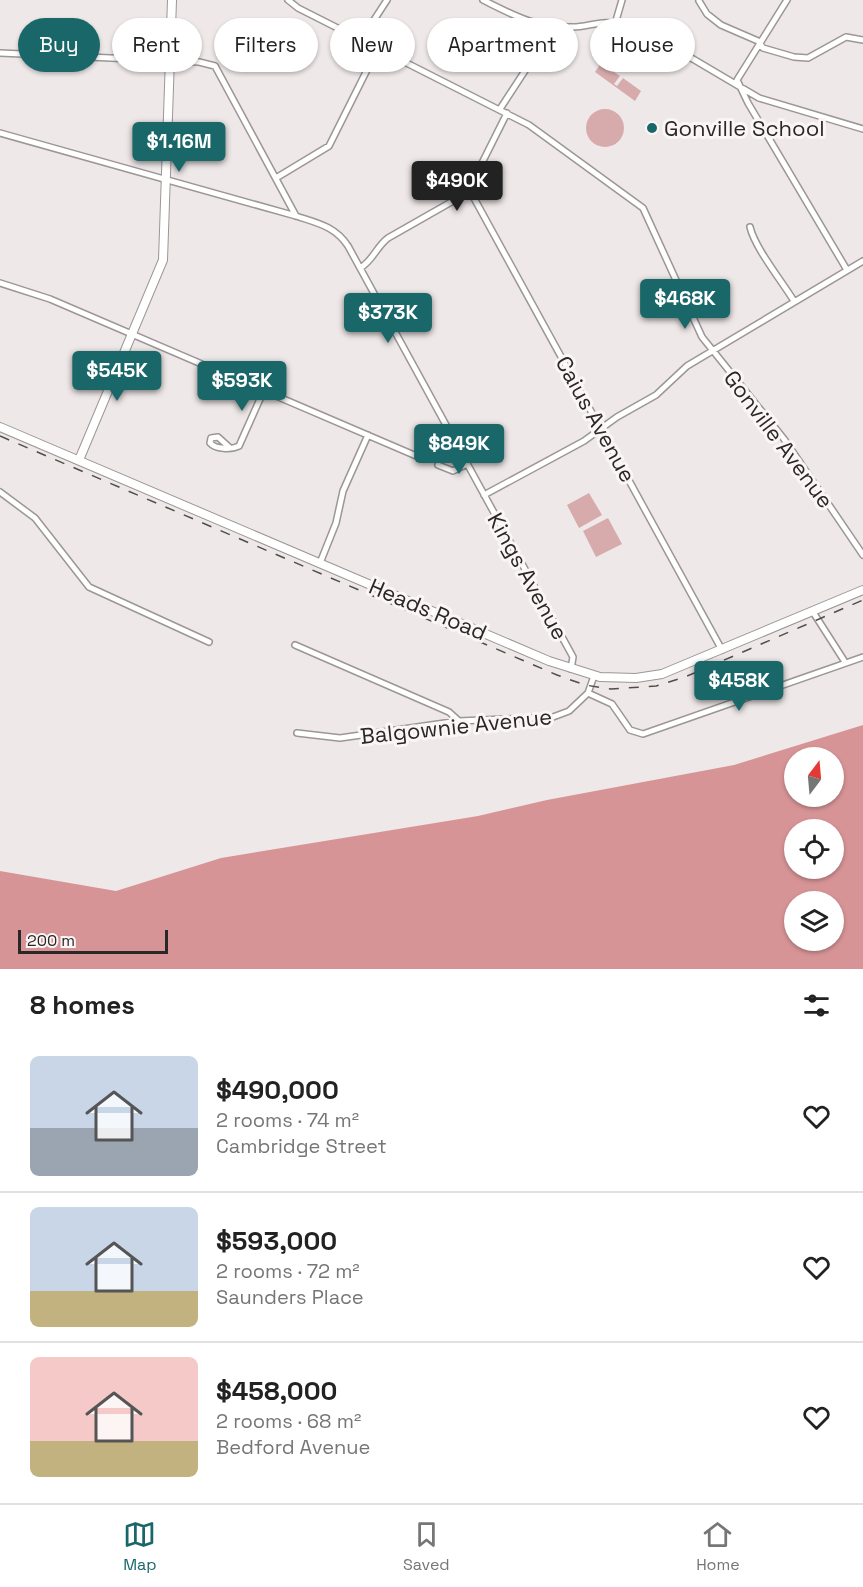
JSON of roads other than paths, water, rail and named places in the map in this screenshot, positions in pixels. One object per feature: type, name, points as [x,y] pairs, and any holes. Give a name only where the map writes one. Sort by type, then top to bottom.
[{"type":"main road","points":[[171,18],[172,0]]},
{"type":"main road","points":[[79,460],[163,260],[170,72]]},
{"type":"main road","name":"Heads Road","points":[[0,426],[571,670],[594,676],[625,679],[649,677],[676,669],[863,590]]},
{"type":"street","name":"Gonville Avenue","points":[[288,0],[298,8],[330,24]]},
{"type":"street","points":[[375,18],[387,0]]},
{"type":"street","points":[[483,0],[520,18]]},
{"type":"street","points":[[617,18],[622,0]]},
{"type":"street","points":[[787,0],[737,80],[847,270]]},
{"type":"street","points":[[699,1],[707,14],[721,25],[760,44],[763,48],[804,58],[846,38],[863,40]]},
{"type":"street","points":[[0,53],[112,58]]},
{"type":"street","points":[[695,60],[759,98],[863,129]]},
{"type":"street","points":[[202,63],[215,66],[296,216]]},
{"type":"street","name":"Gonville Avenue","points":[[415,66],[534,127],[643,208],[699,332],[711,350],[784,439],[863,555]]},
{"type":"street","points":[[276,178],[329,146],[366,72]]},
{"type":"street","points":[[500,109],[524,72]]},
{"type":"street","points":[[360,268],[369,263],[379,245],[388,237],[470,189],[507,113]]},
{"type":"street","points":[[0,133],[296,216]]},
{"type":"street","name":"Caius Avenue","points":[[470,189],[722,650]]},
{"type":"street","name":"Kings Avenue","points":[[296,216],[337,231],[360,268],[573,657],[571,670]]},
{"type":"street","points":[[750,227],[753,240],[772,265],[794,301]]},
{"type":"street","points":[[484,495],[602,430],[618,417],[656,395],[687,366],[711,350],[863,261]]},
{"type":"street","points":[[0,283],[50,299],[424,458],[456,444]]},
{"type":"street","points":[[230,448],[242,442],[264,390]]},
{"type":"street","points":[[320,563],[336,523],[343,491],[368,435]]},
{"type":"street","points":[[438,465],[453,471],[467,464]]},
{"type":"street","points":[[0,492],[35,518],[89,587],[209,642]]},
{"type":"street","points":[[813,612],[845,662]]},
{"type":"street","points":[[295,645],[453,714],[459,721]]},
{"type":"street","points":[[588,693],[612,704],[633,732],[639,734],[863,657]]},
{"type":"street","name":"Balgownie Avenue","points":[[297,733],[340,738],[459,721],[558,716],[569,711],[588,693],[594,676]]},
{"type":"railway","points":[[0,436],[585,685],[611,689],[656,686],[685,677],[863,600]]},
{"type":"place","name":"Gonville School","points":[[652,128]]}]
